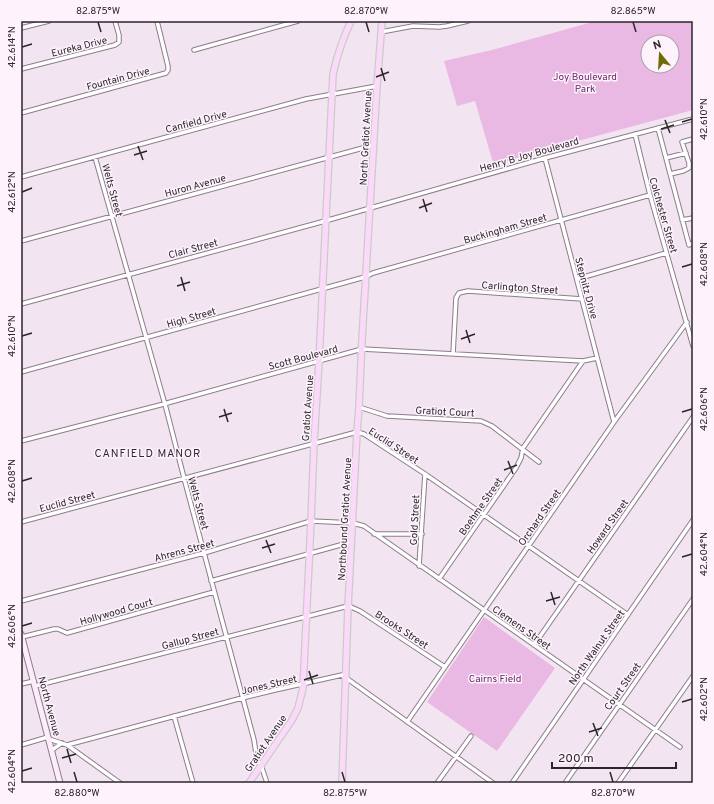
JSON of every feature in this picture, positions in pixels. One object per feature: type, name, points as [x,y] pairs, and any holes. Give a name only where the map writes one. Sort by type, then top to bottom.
[{"type":"main road","name":"Gratiot Avenue","points":[[249,783],[296,714],[304,684],[314,443],[333,74],[344,36],[351,21]]},
{"type":"main road","name":"North Gratiot Avenue","points":[[367,257],[382,21]]},
{"type":"main road","name":"Northbound Gratiot Avenue","points":[[342,783],[351,542],[367,257]]},
{"type":"main road","name":"North Avenue","points":[[21,636],[60,783]]},
{"type":"street","points":[[21,28],[48,21]]},
{"type":"street","name":"Eureka Drive","points":[[21,70],[116,44],[119,42],[119,38],[115,21]]},
{"type":"street","name":"Fountain Drive","points":[[21,112],[166,73],[168,62],[157,21]]},
{"type":"street","points":[[194,50],[298,21]]},
{"type":"street","points":[[382,32],[413,26],[447,26],[468,21]]},
{"type":"street","name":"Canfield Drive","points":[[21,177],[299,101],[377,86]]},
{"type":"street","name":"Henry B Joy Boulevard","points":[[370,208],[545,158],[693,119]]},
{"type":"street","points":[[658,128],[689,245],[693,243]]},
{"type":"street","name":"Colchester Street","points":[[634,134],[693,346]]},
{"type":"street","points":[[670,174],[689,168],[689,163],[682,142],[693,139]]},
{"type":"street","name":"Huron Avenue","points":[[21,241],[374,145]]},
{"type":"street","points":[[666,158],[686,153]]},
{"type":"street","name":"Welts Street","points":[[95,156],[165,404],[254,740],[257,760],[261,765],[267,783]]},
{"type":"street","name":"Stepnitz Drive","points":[[545,158],[614,422]]},
{"type":"street","name":"Buckingham Street","points":[[366,277],[373,273],[650,195]]},
{"type":"street","name":"Clair Street","points":[[21,304],[370,208]]},
{"type":"street","points":[[682,220],[693,218]]},
{"type":"street","points":[[577,279],[666,253]]},
{"type":"street","name":"High Street","points":[[21,372],[366,277]]},
{"type":"street","name":"Carlington Street","points":[[453,354],[456,298],[459,293],[468,291],[582,299]]},
{"type":"street","name":"Orchard Street","points":[[407,722],[614,422],[686,322]]},
{"type":"street","name":"Scott Boulevard","points":[[21,441],[165,404],[362,349],[583,361],[598,358]]},
{"type":"street","name":"Boehme Street","points":[[439,579],[516,468],[523,448],[583,361]]},
{"type":"street","name":"Gratiot Court","points":[[359,407],[387,416],[481,421],[492,426],[540,462]]},
{"type":"street","name":"Howard Street","points":[[534,645],[693,417]]},
{"type":"street","name":"Euclid Street","points":[[21,522],[357,432],[364,434],[425,474],[628,615]]},
{"type":"street","name":"Gold Street","points":[[419,566],[425,474]]},
{"type":"street","name":"North Walnut Street","points":[[512,783],[693,520]]},
{"type":"street","name":"Ahrens Street","points":[[21,601],[204,553],[311,521],[353,522]]},
{"type":"street","name":"Clemens Street","points":[[353,522],[364,526],[373,534],[680,747]]},
{"type":"street","points":[[373,534],[422,534]]},
{"type":"street","points":[[211,581],[309,555],[351,542]]},
{"type":"street","name":"Hollywood Court","points":[[21,636],[54,629],[67,633],[214,592]]},
{"type":"street","name":"Court Street","points":[[565,783],[693,599]]},
{"type":"street","name":"Gallup Street","points":[[21,684],[34,684],[306,616],[348,607]]},
{"type":"street","name":"Brooks Street","points":[[348,607],[360,611],[445,667]]},
{"type":"street","name":"Jones Street","points":[[67,745],[275,690],[341,676],[346,678]]},
{"type":"street","points":[[618,783],[693,676]]},
{"type":"street","points":[[346,678],[493,783]]},
{"type":"street","points":[[174,716],[193,783]]},
{"type":"street","points":[[437,783],[471,736]]},
{"type":"street","points":[[21,744],[49,738],[62,743],[120,783]]},
{"type":"street","points":[[52,750],[62,743]]},
{"type":"green space","name":"Joy Boulevard Park","points":[[596,21],[693,21],[693,110],[522,156],[494,166],[475,101],[457,106],[444,61],[492,50]]},
{"type":"green space","name":"Cairns Field","points":[[484,617],[555,668],[497,751],[427,702]]},
{"type":"district","name":"CANFIELD MANOR","points":[[148,453]]}]
